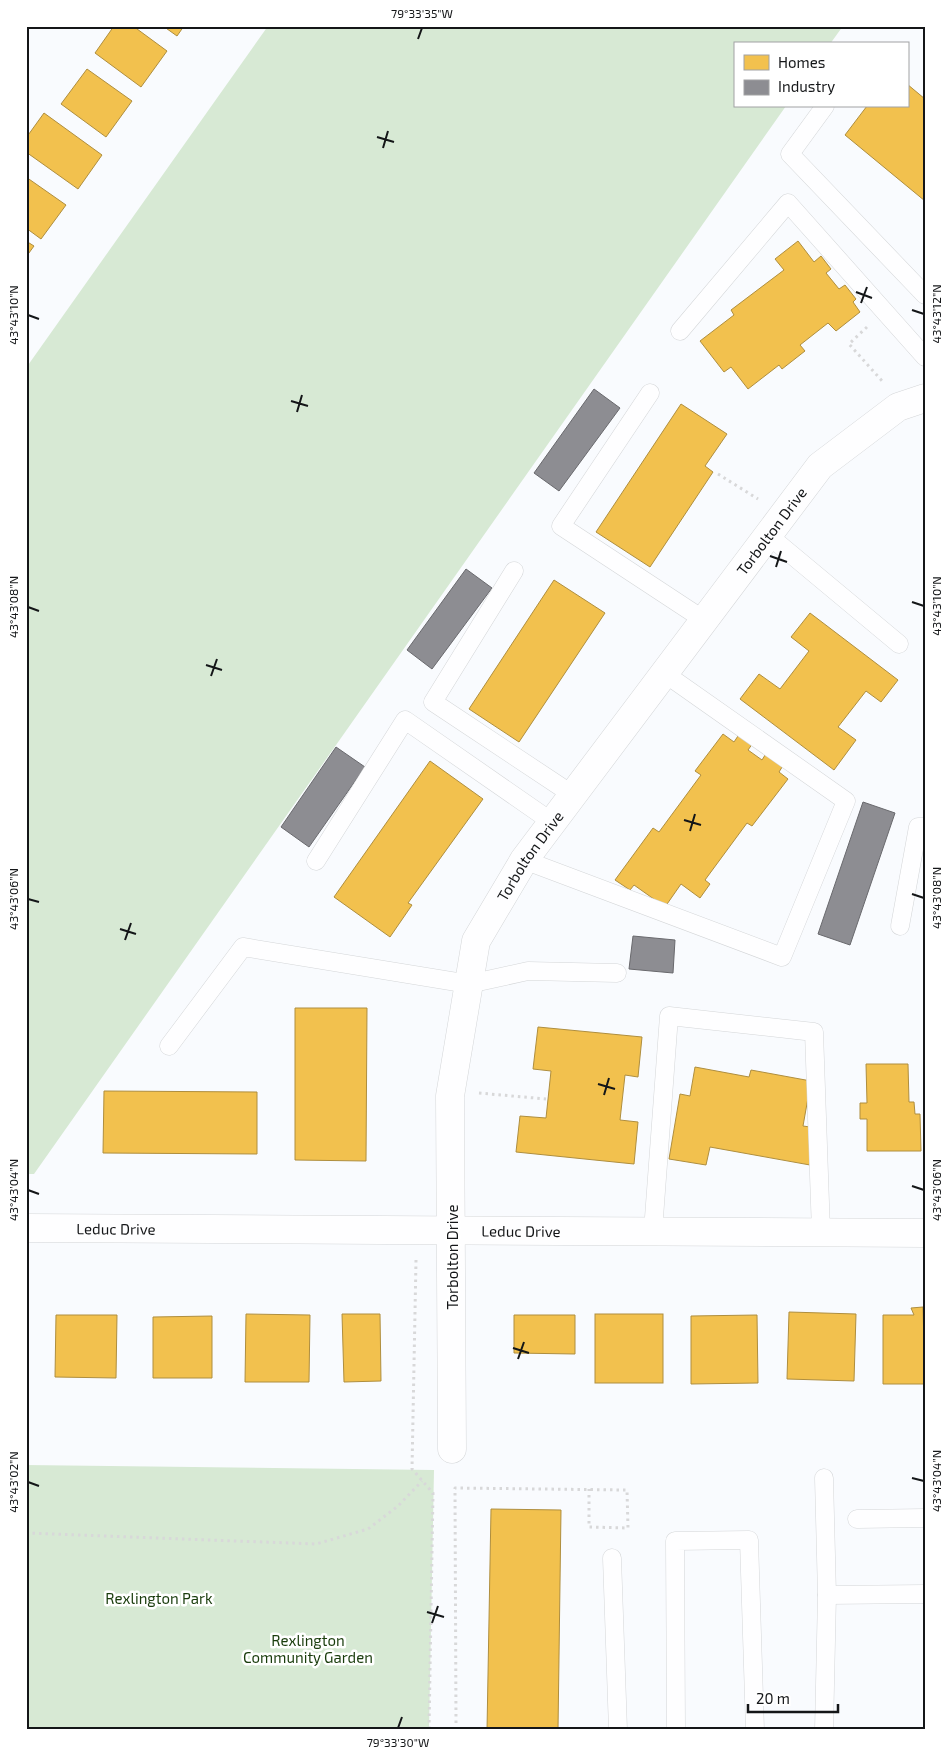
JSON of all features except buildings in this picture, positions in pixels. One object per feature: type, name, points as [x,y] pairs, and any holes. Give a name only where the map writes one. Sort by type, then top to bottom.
[{"type":"street","name":"Torbolton Drive","points":[[452,1449],[451,1090],[476,941],[524,860],[820,466],[898,407],[914,401]]},
{"type":"street","name":"Leduc Drive","points":[[26,1228],[925,1233]]},
{"type":"lane","points":[[824,108],[790,154],[925,295]]},
{"type":"lane","points":[[680,331],[788,203],[925,357]]},
{"type":"lane","points":[[650,394],[561,526],[704,620]]},
{"type":"lane","points":[[776,525],[899,644]]},
{"type":"lane","points":[[514,571],[433,702],[573,794]]},
{"type":"lane","points":[[524,860],[782,957],[846,801],[664,673]]},
{"type":"lane","points":[[316,861],[405,720],[552,822]]},
{"type":"lane","points":[[900,926],[918,827],[925,827]]},
{"type":"lane","points":[[169,1046],[243,947],[469,984],[528,972],[617,973]]},
{"type":"lane","points":[[653,1231],[669,1016],[814,1032],[821,1232]]},
{"type":"lane","points":[[824,1478],[827,1595],[824,1730]]},
{"type":"lane","points":[[857,1519],[925,1518]]},
{"type":"lane","points":[[676,1730],[675,1540],[749,1540],[755,1730]]},
{"type":"lane","points":[[612,1558],[618,1730]]},
{"type":"lane","points":[[827,1595],[925,1594]]},
{"type":"path","points":[[884,312],[849,344],[914,401]]},
{"type":"path","points":[[718,474],[776,525]]},
{"type":"path","points":[[451,1090],[546,1099]]},
{"type":"path","points":[[416,1259],[412,1470],[433,1493],[429,1730]]},
{"type":"path","points":[[26,1533],[316,1544],[368,1529],[398,1506],[422,1481]]},
{"type":"path","points":[[456,1723],[455,1488],[589,1489],[627,1490],[628,1528],[589,1527],[589,1489]]},
{"type":"green space","points":[[268,26],[843,26],[831,42],[734,42],[734,108],[785,108],[34,1174],[26,1174],[26,368]]},
{"type":"green space","name":"Rexlington Park","points":[[26,1465],[434,1470],[429,1730],[26,1730]]},
{"type":"park label","name":"Rexlington Community Garden","points":[[308,1648]]}]
